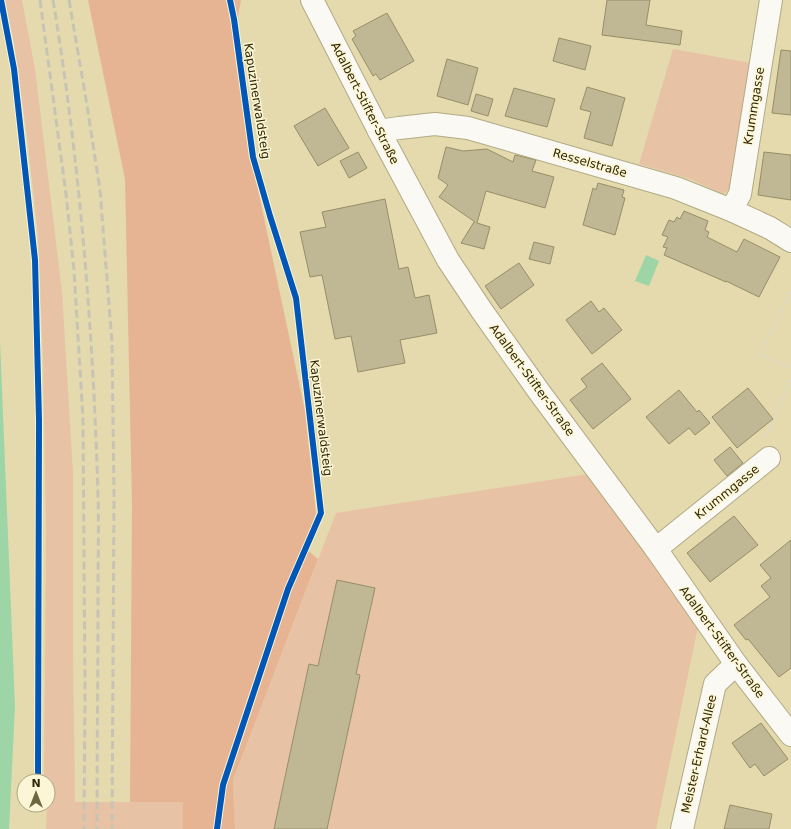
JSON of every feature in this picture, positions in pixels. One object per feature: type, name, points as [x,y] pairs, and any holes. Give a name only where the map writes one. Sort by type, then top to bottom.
[{"type":"street","name":"Adalbert-Stifter-Straße","points":[[312,0],[379,131],[452,266],[540,393],[656,549],[736,664],[791,735]]},
{"type":"street","name":"Krummgasse","points":[[731,210],[740,194],[771,0]]},
{"type":"street","name":"Resselstraße","points":[[379,131],[435,124],[468,128],[676,188],[731,210],[770,228],[791,241]]},
{"type":"street","name":"Krummgasse","points":[[656,549],[770,458]]},
{"type":"street","name":"Meister-Erhard-Allee","points":[[682,829],[715,684],[736,664]]},
{"type":"path","points":[[791,292],[760,354],[791,368]]},
{"type":"shaded area","points":[[5,0],[22,0],[35,69],[62,292],[73,472],[75,802],[183,802],[183,829],[46,829],[47,813],[56,813],[56,773],[44,773],[46,528],[43,360],[38,236],[28,144],[14,43]]},
{"type":"shaded area","points":[[88,0],[241,0],[233,43],[251,157],[305,411],[316,513],[304,547],[318,559],[233,780],[235,829],[183,829],[183,802],[130,802],[132,504],[125,179]]},
{"type":"shaded area","points":[[673,49],[751,63],[735,180],[730,189],[723,194],[690,179],[639,164]]},
{"type":"shaded area","points":[[646,255],[659,261],[649,286],[635,281]]},
{"type":"shaded area","points":[[0,340],[15,707],[9,829],[0,829]]},
{"type":"shaded area","points":[[588,474],[699,622],[656,829],[235,829],[233,780],[336,513]]},
{"type":"building","points":[[607,0],[650,0],[646,25],[682,31],[680,45],[602,35]]},
{"type":"building","points":[[387,13],[414,61],[380,80],[376,74],[373,76],[352,39],[356,36],[353,31]]},
{"type":"building","points":[[559,38],[591,46],[585,70],[553,61]]},
{"type":"building","points":[[781,50],[791,51],[791,115],[772,113]]},
{"type":"building","points":[[447,59],[478,68],[468,105],[437,96]]},
{"type":"building","points":[[587,87],[625,98],[612,146],[584,138],[591,112],[580,109]]},
{"type":"building","points":[[514,88],[555,99],[547,127],[505,116]]},
{"type":"building","points":[[476,94],[493,99],[488,116],[471,111]]},
{"type":"building","points":[[325,108],[349,148],[318,166],[294,126]]},
{"type":"building","points":[[446,147],[463,151],[487,149],[513,162],[515,155],[536,160],[532,171],[554,177],[545,208],[486,191],[477,223],[490,227],[484,249],[461,243],[475,222],[439,197],[448,185],[438,178]]},
{"type":"building","points":[[358,152],[367,168],[349,178],[340,161]]},
{"type":"building","points":[[764,152],[791,155],[791,200],[758,195]]},
{"type":"building","points":[[598,183],[624,190],[622,197],[625,198],[615,235],[583,225],[593,188],[596,190]]},
{"type":"building","points":[[385,199],[399,269],[408,267],[415,298],[429,295],[437,333],[400,340],[405,363],[358,372],[351,336],[335,339],[322,275],[310,277],[300,232],[326,227],[322,212]]},
{"type":"building","points":[[684,211],[708,221],[705,230],[709,232],[707,237],[737,252],[744,239],[780,257],[759,297],[726,281],[664,255],[667,248],[663,247],[668,237],[662,235],[669,220],[674,222],[677,217],[680,219]]},
{"type":"building","points":[[534,242],[554,247],[550,264],[529,259]]},
{"type":"building","points":[[519,263],[534,285],[501,309],[485,286]]},
{"type":"building","points":[[591,301],[599,312],[604,308],[622,330],[592,354],[566,320]]},
{"type":"building","points":[[602,363],[631,399],[593,429],[570,400],[587,387],[581,379]]},
{"type":"building","points":[[748,388],[773,419],[737,448],[712,417]]},
{"type":"building","points":[[679,390],[697,412],[699,410],[710,423],[695,435],[689,428],[669,444],[646,417]]},
{"type":"building","points":[[730,447],[743,463],[727,476],[714,460]]},
{"type":"building","points":[[734,516],[758,545],[710,582],[687,553]]},
{"type":"building","points":[[791,540],[791,668],[779,677],[748,639],[746,640],[734,625],[770,597],[761,586],[771,578],[760,565]]},
{"type":"building","points":[[337,580],[375,588],[356,674],[360,675],[327,829],[274,829],[309,664],[318,666]]},
{"type":"building","points":[[761,723],[788,759],[764,776],[755,764],[750,768],[732,743]]},
{"type":"building","points":[[730,805],[772,814],[769,829],[724,829]]},
{"type":"railway","points":[[40,0],[66,194],[74,270],[83,419],[85,693],[84,829]]},
{"type":"railway","points":[[53,0],[71,123],[78,184],[93,371],[98,495],[97,829]]},
{"type":"railway","points":[[69,0],[100,190],[112,342],[114,496],[112,829]]},
{"type":"cycle path","points":[[1,0],[14,69],[35,260],[39,420],[38,773]]},
{"type":"cycle path","name":"Kapuzinerwaldsteig","points":[[217,829],[223,785],[288,589],[321,513],[296,298],[253,157],[234,19],[230,0]]}]
